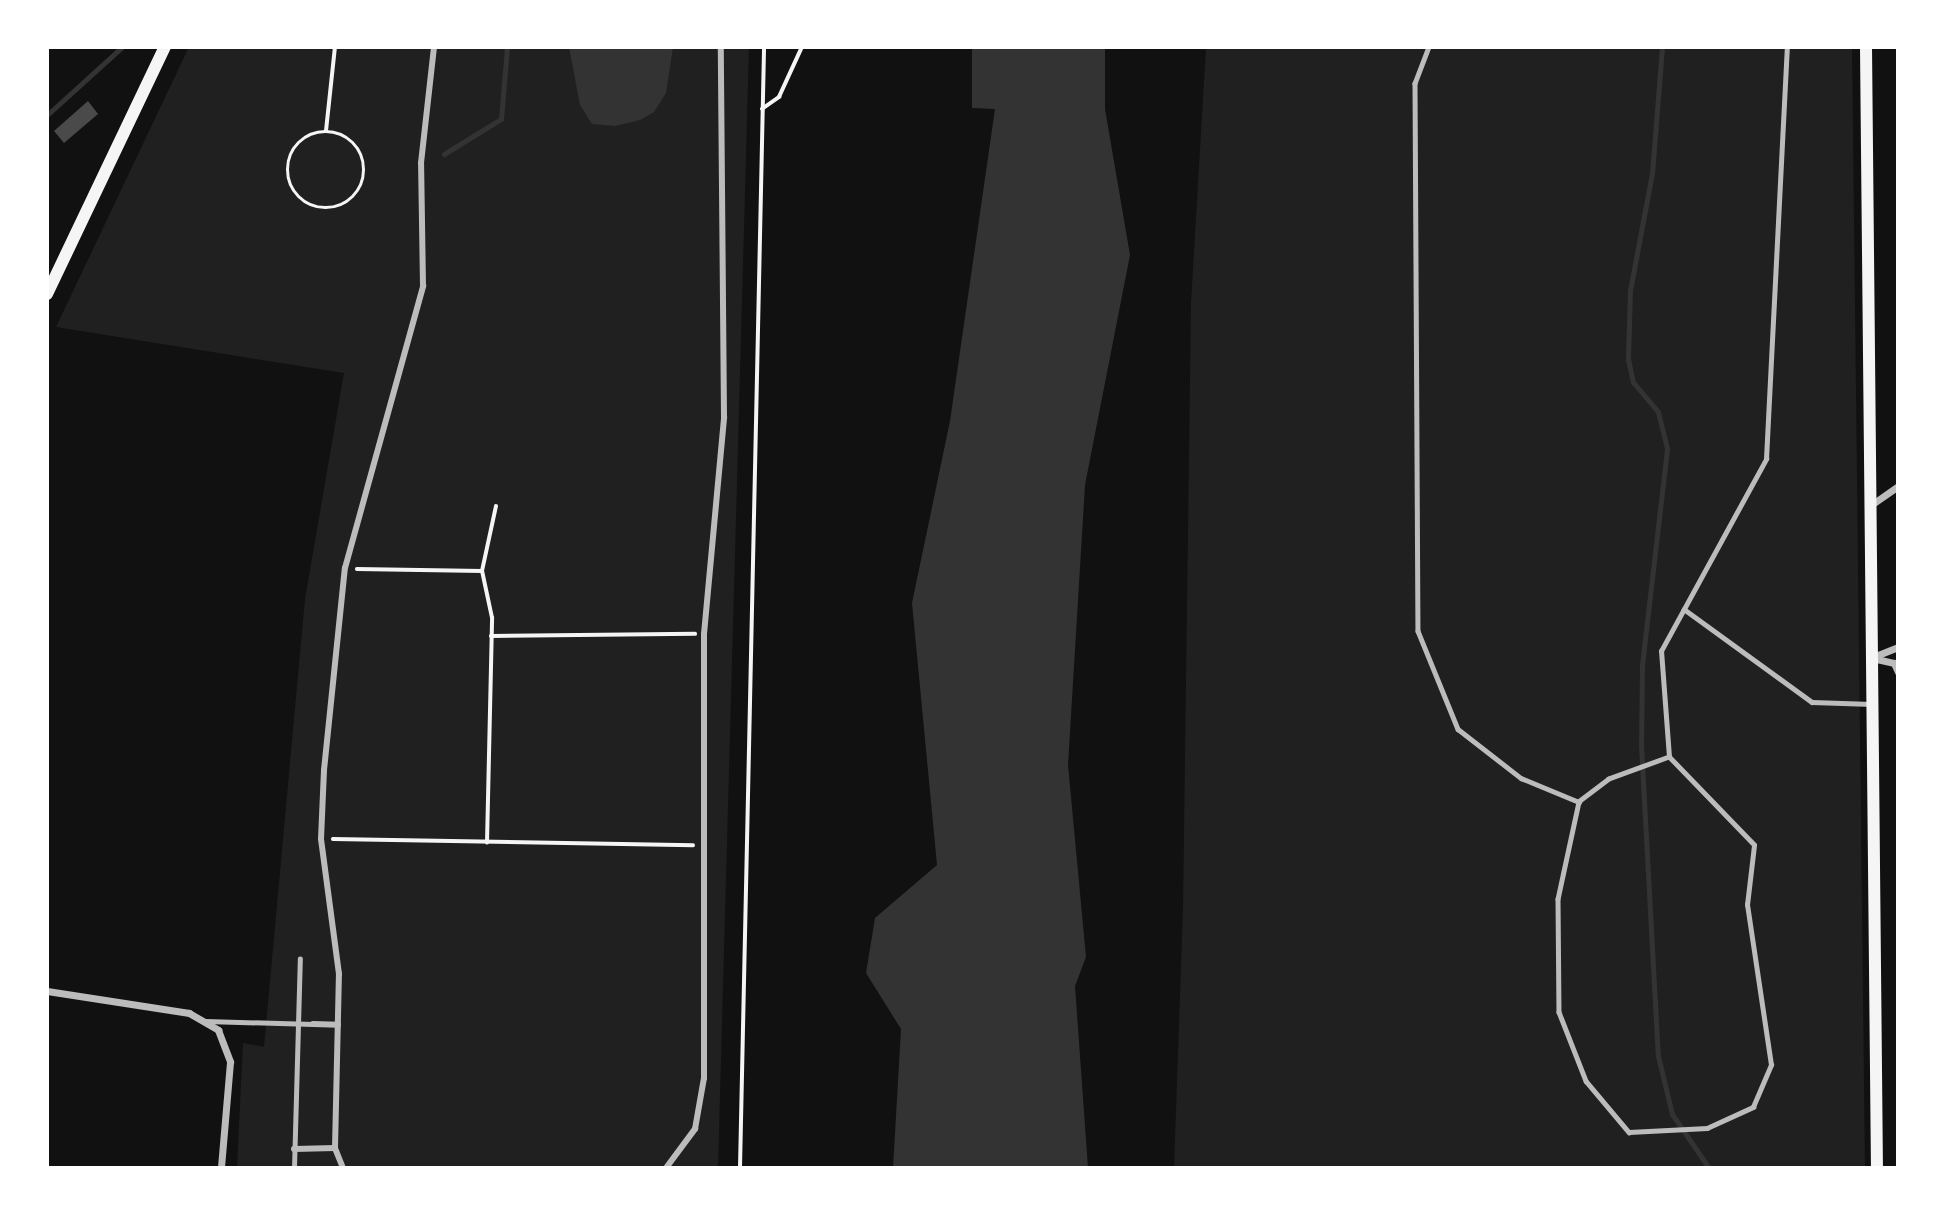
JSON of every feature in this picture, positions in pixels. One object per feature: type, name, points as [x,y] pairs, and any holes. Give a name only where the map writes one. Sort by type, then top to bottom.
[{"type":"main road","points":[[47,295],[165,47]]},
{"type":"main road","points":[[1866,47],[1877,1168]]},
{"type":"street","points":[[344,1168],[335,1148],[339,974],[321,839],[336,618],[345,568],[424,286],[421,163],[434,47]]},
{"type":"street","points":[[666,1168],[687,1144],[703,1104],[704,634],[724,417],[721,47]]},
{"type":"street","points":[[1871,505],[1898,486]]},
{"type":"street","points":[[1872,658],[1898,647]]},
{"type":"street","points":[[1872,658],[1894,663],[1898,672]]},
{"type":"street","points":[[47,991],[167,1008],[206,1021],[228,1048],[221,1168]]},
{"type":"street","points":[[313,1024],[338,1025]]},
{"type":"street","points":[[294,1149],[335,1148]]},
{"type":"lane","points":[[1429,47],[1415,83],[1418,631],[1458,729],[1521,778],[1579,802]]},
{"type":"lane","points":[[1669,757],[1609,779],[1579,802],[1558,899],[1559,1012],[1586,1081],[1629,1132],[1707,1128],[1753,1107],[1771,1065],[1747,905],[1754,845],[1669,757],[1661,650],[1766,458],[1787,47]]},
{"type":"lane","points":[[1684,609],[1812,702],[1873,704]]},
{"type":"lane","points":[[294,1168],[300,959]]},
{"type":"lane","points":[[206,1021],[313,1024]]},
{"type":"path","points":[[326,131],[335,47]]},
{"type":"path","points":[[740,1168],[764,47]]},
{"type":"path","points":[[762,109],[779,97],[802,47]]},
{"type":"path","points":[[326,131],[350,140],[363,161],[364,174],[353,197],[331,208],[306,203],[296,195],[287,172],[294,148],[302,139],[326,131]]},
{"type":"path","points":[[487,843],[492,618],[482,571],[496,506]]},
{"type":"path","points":[[345,568],[482,571]]},
{"type":"path","points":[[491,636],[704,634]]},
{"type":"path","points":[[321,839],[705,845]]},
{"type":"shaded area","points":[[189,47],[749,47],[718,1168],[237,1168],[243,1043],[264,1047],[305,599],[344,373],[56,327]]},
{"type":"shaded area","points":[[569,47],[673,47],[666,93],[654,112],[640,120],[615,126],[592,124],[580,105]]},
{"type":"shaded area","points":[[972,47],[1105,47],[1105,109],[1130,255],[1085,485],[1068,765],[1086,957],[1075,986],[1088,1168],[893,1168],[901,1029],[866,973],[875,918],[937,865],[912,603],[950,421],[995,109],[972,108]]},
{"type":"shaded area","points":[[1206,47],[1852,47],[1865,1168],[1174,1168],[1183,909],[1191,303]]},
{"type":"building","points":[[88,101],[98,114],[64,143],[54,131]]},
{"type":"waterway","points":[[47,115],[122,47]]},
{"type":"waterway","points":[[444,154],[501,119],[507,47]]},
{"type":"waterway","points":[[1662,47],[1652,173],[1630,290],[1628,359],[1633,382],[1658,412],[1667,449],[1642,666],[1641,745],[1658,1056],[1672,1114],[1709,1168]]}]
